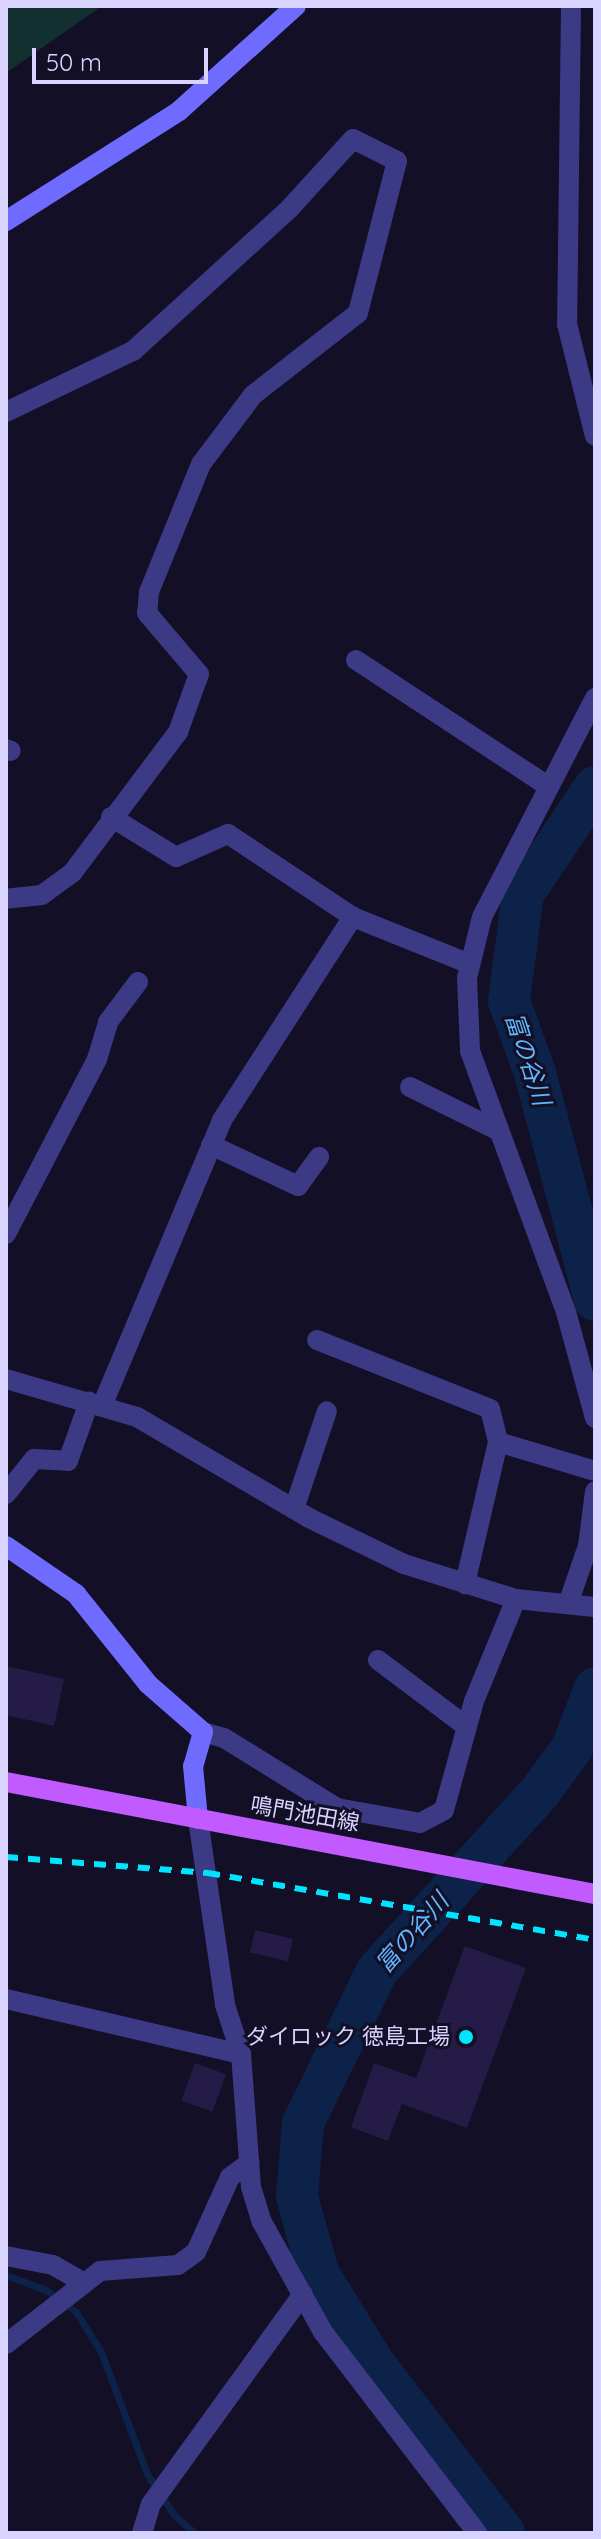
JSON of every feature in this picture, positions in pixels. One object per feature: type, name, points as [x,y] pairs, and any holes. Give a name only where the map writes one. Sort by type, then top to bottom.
[{"type":"main road","name":"鳴門池田線","points":[[6,1782],[595,1894]]},
{"type":"street","points":[[6,221],[179,111],[296,6]]},
{"type":"street","points":[[571,6],[567,324],[595,436]]},
{"type":"street","points":[[6,412],[133,351],[290,208],[353,139],[397,161],[358,313],[253,395],[201,464],[149,592],[147,613],[199,674],[178,732],[111,817],[72,873],[42,895],[6,899]]},
{"type":"street","points":[[356,660],[548,786]]},
{"type":"street","points":[[595,698],[482,917],[470,964],[470,1051],[495,1129],[566,1312],[595,1418]]},
{"type":"street","points":[[111,817],[176,857],[228,834],[353,917],[470,964]]},
{"type":"street","points":[[6,1494],[34,1459],[68,1461],[211,1145],[273,1035],[353,917]]},
{"type":"street","points":[[6,1234],[97,1059],[108,1022],[138,982]]},
{"type":"street","points":[[410,1087],[495,1129]]},
{"type":"street","points":[[211,1145],[298,1186],[319,1157]]},
{"type":"street","points":[[317,1340],[490,1409],[498,1442],[465,1584]]},
{"type":"street","points":[[6,1379],[137,1417],[294,1509],[404,1564],[516,1599],[580,1605],[595,1491]]},
{"type":"street","points":[[294,1509],[327,1411]]},
{"type":"street","points":[[498,1442],[595,1471]]},
{"type":"street","points":[[6,1546],[76,1594],[148,1684],[203,1732],[224,1738],[337,1808],[420,1823],[444,1810],[467,1727],[516,1599]]},
{"type":"street","points":[[378,1660],[467,1727]]},
{"type":"street","points":[[203,1732],[193,1766],[198,1819],[225,2005],[241,2054],[249,2163],[262,2222],[323,2332],[477,2533]]},
{"type":"street","points":[[6,1999],[241,2054]]},
{"type":"street","points":[[6,2344],[76,2285],[123,2266],[178,2265],[196,2252],[230,2177],[249,2163]]},
{"type":"street","points":[[6,2256],[53,2265],[76,2285]]},
{"type":"street","points":[[142,2533],[151,2504],[303,2294]]},
{"type":"green space","points":[[6,6],[102,6],[6,73]]},
{"type":"building","points":[[6,1666],[64,1679],[54,1726],[6,1715]]},
{"type":"building","points":[[255,1930],[293,1939],[288,1961],[250,1952]]},
{"type":"building","name":"ダイロック 徳島工場","points":[[465,1946],[526,1968],[467,2128],[402,2104],[388,2141],[351,2127],[374,2063],[416,2078]]},
{"type":"building","points":[[195,2063],[226,2074],[212,2112],[181,2101]]},
{"type":"waterway","name":"富の谷川","points":[[595,787],[523,894],[509,1001],[535,1073],[595,1300]]},
{"type":"waterway","name":"富の谷川","points":[[504,2533],[373,2362],[318,2273],[297,2196],[303,2123],[377,1971],[540,1792],[572,1748],[595,1688]]},
{"type":"waterway","points":[[6,2275],[46,2290],[76,2312],[101,2352],[147,2474],[174,2515],[195,2533]]},
{"type":"railway","points":[[6,1857],[208,1873],[595,1940]]},
{"type":"place","name":"ダイロック 徳島工場","points":[[466,2037]]}]
